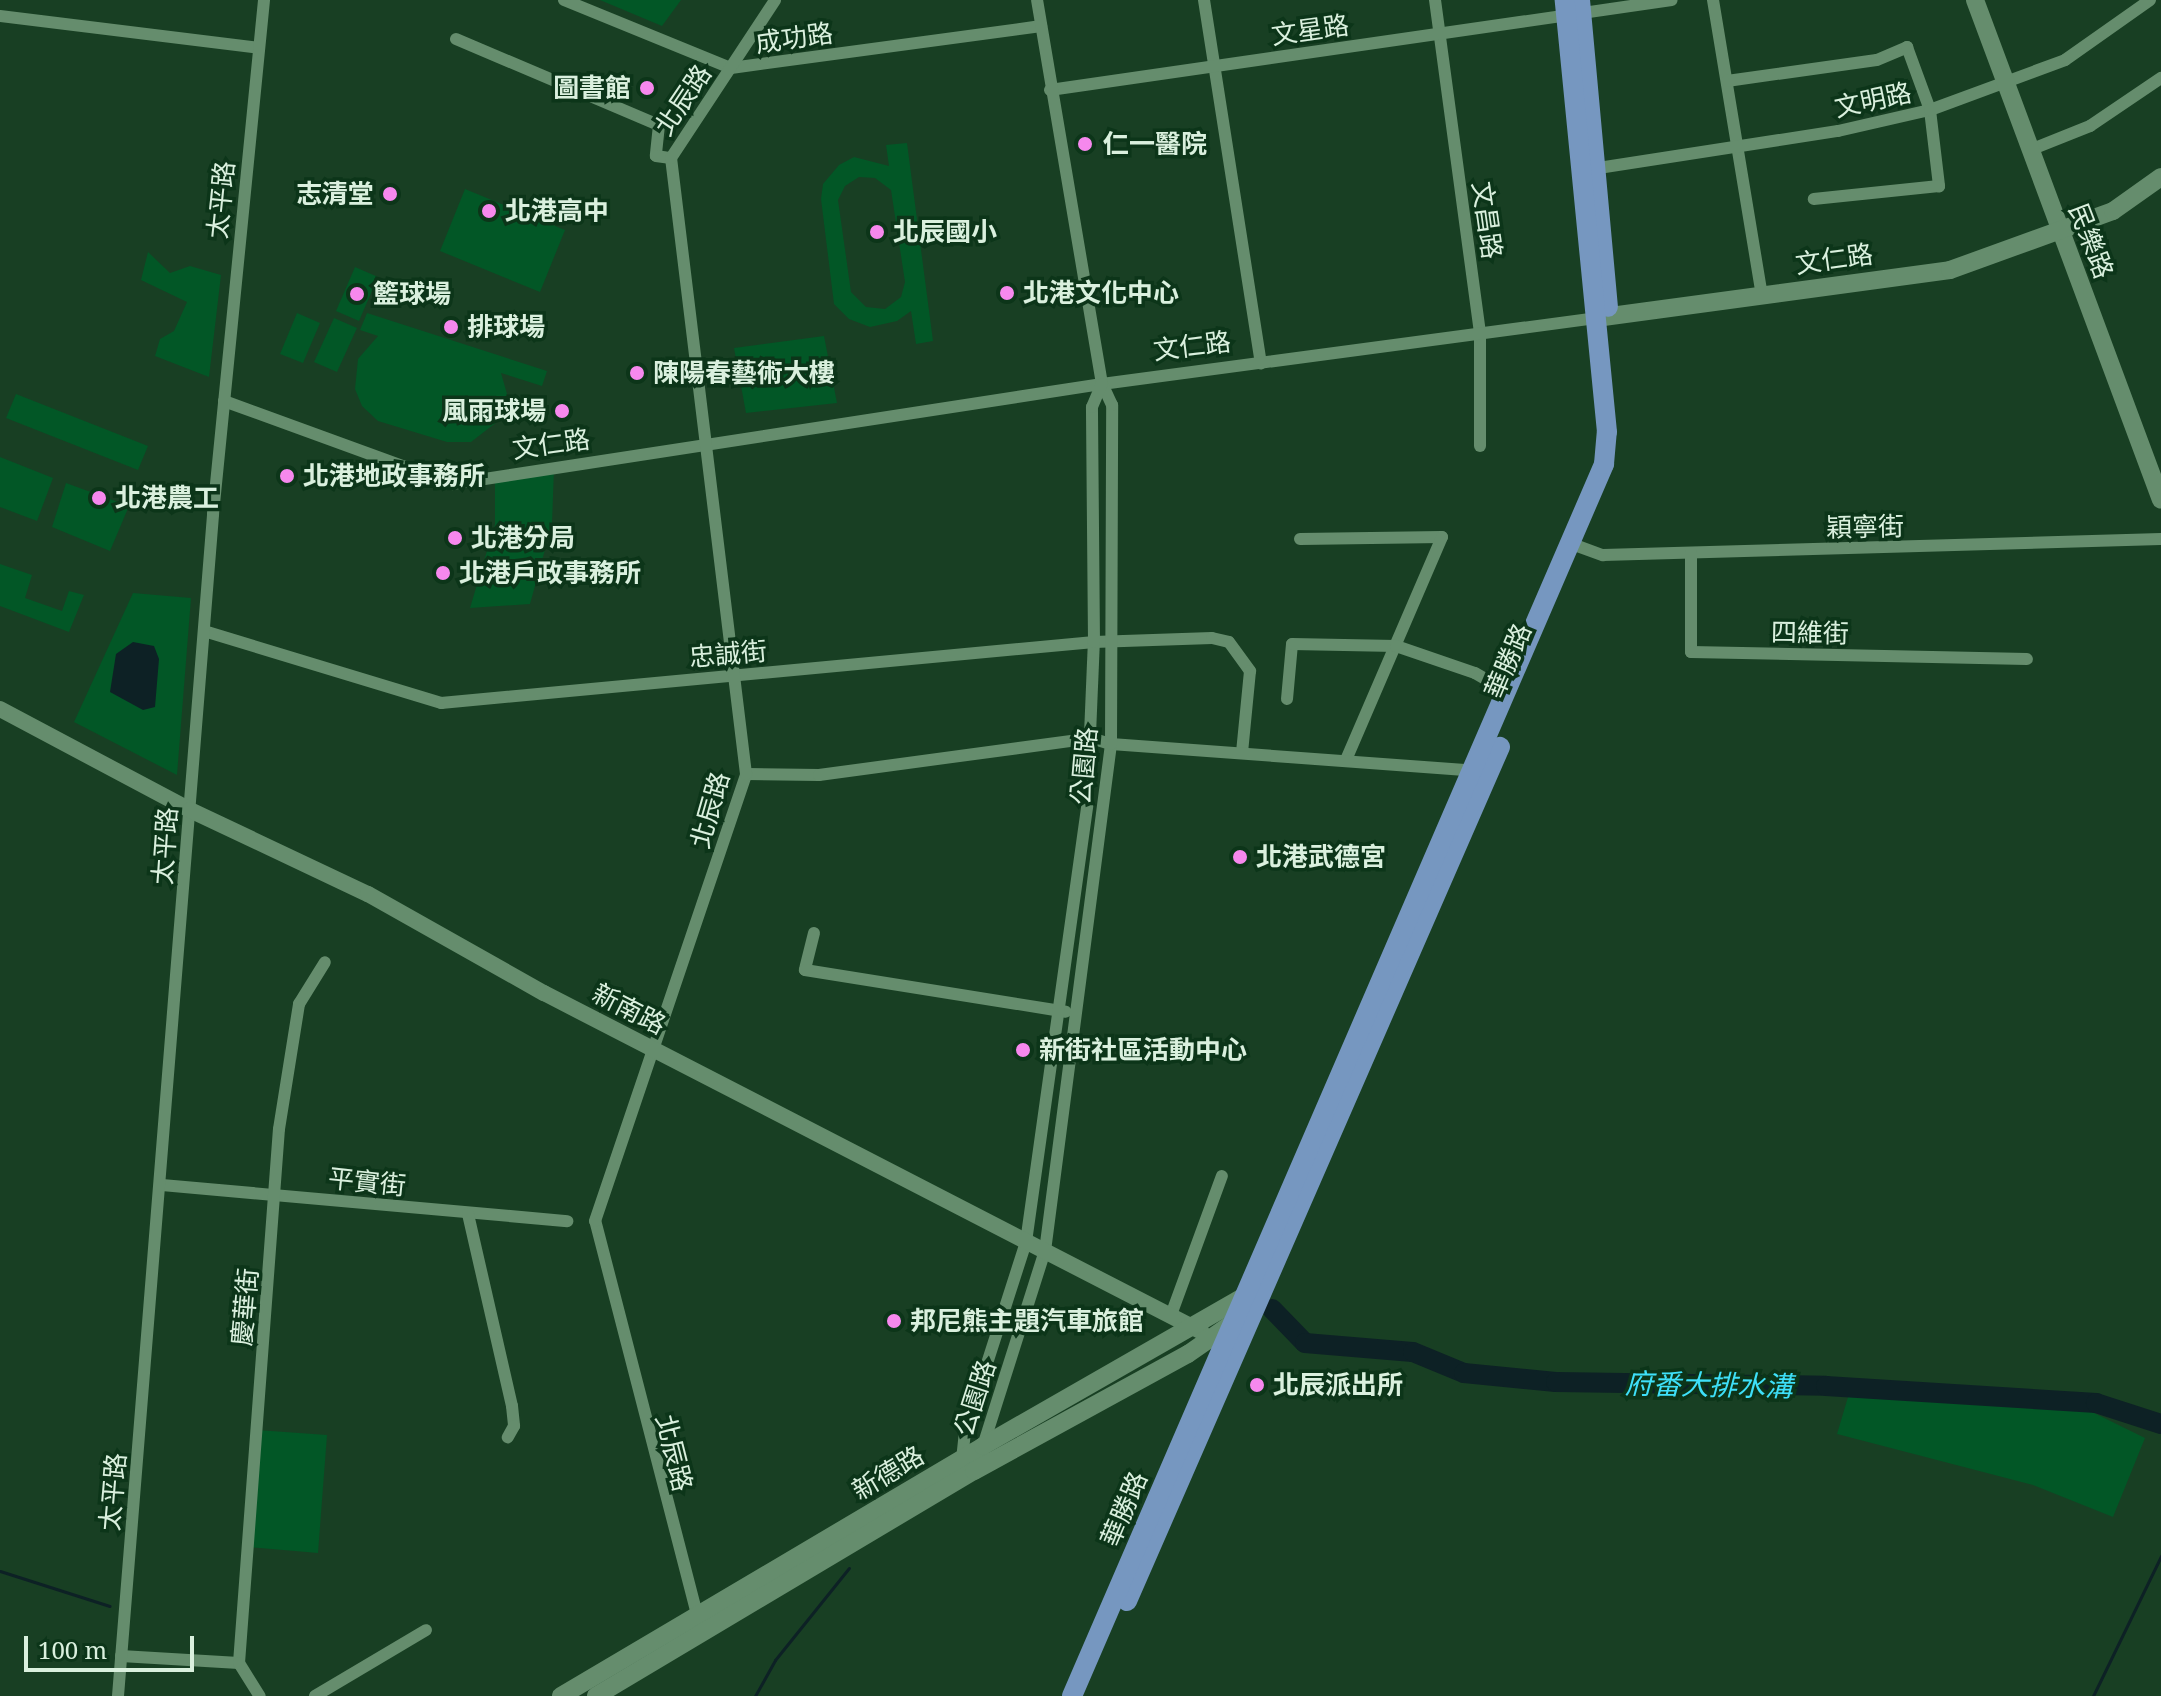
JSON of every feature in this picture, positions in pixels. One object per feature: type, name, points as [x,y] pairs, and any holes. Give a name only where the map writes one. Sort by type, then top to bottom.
[{"type":"main road","name":"民樂路","points":[[1975,0],[2161,500]]},
{"type":"main road","name":"華勝路","points":[[1072,1696],[1226,1338],[1250,1300],[1482,774],[1577,547],[1604,464],[1607,432],[1602,318],[1574,7]]},
{"type":"main road","name":"文仁路","points":[[1602,318],[1950,270],[2061,234],[2113,211],[2161,177]]},
{"type":"main road","name":"華勝路","points":[[1482,774],[1508,692],[1577,547]]},
{"type":"main road","name":"新德路","points":[[968,1465],[983,1446],[1194,1327],[1250,1300]]},
{"type":"main road","name":"華勝路","points":[[1084,1696],[1226,1338]]},
{"type":"main road","name":"新德路","points":[[596,1696],[700,1625],[968,1465],[1226,1338]]},
{"type":"main road","name":"新德路","points":[[561,1696],[700,1625]]},
{"type":"street","name":"太平路","points":[[118,1696],[162,1185],[204,631],[264,0]]},
{"type":"street","name":"成功路","points":[[564,0],[731,68],[1041,26]]},
{"type":"street","name":"北辰路","points":[[700,1625],[595,1221],[746,774],[671,158],[775,0]]},
{"type":"street","name":"公園路","points":[[983,1446],[1045,1251],[1111,744],[1112,405],[1102,384],[1037,0]]},
{"type":"street","points":[[1204,0],[1261,364]]},
{"type":"street","name":"文昌路","points":[[1435,0],[1480,333],[1480,446]]},
{"type":"street","name":"文星路","points":[[1050,90],[1439,33],[1574,7],[1672,0]]},
{"type":"street","points":[[1713,0],[1762,295]]},
{"type":"street","name":"文明路","points":[[1590,169],[1737,143],[1838,131],[1930,110],[2065,60],[2150,0]]},
{"type":"street","points":[[0,16],[259,48]]},
{"type":"street","points":[[456,39],[659,125],[656,156],[671,158]]},
{"type":"street","points":[[1727,81],[1877,60],[1907,47],[1930,110],[1939,186],[1814,199]]},
{"type":"street","points":[[2030,150],[2090,126],[2161,78]]},
{"type":"street","name":"文仁路","points":[[224,401],[452,484],[1102,384],[1602,318]]},
{"type":"street","name":"公園路","points":[[968,1465],[1026,1242],[1087,806],[1094,642],[1092,407],[1102,384]]},
{"type":"street","points":[[1300,539],[1442,537],[1346,760]]},
{"type":"street","name":"穎寧街","points":[[1577,547],[1603,555],[2161,539]]},
{"type":"street","name":"四維街","points":[[1691,553],[1691,652],[2027,659]]},
{"type":"street","name":"忠誠街","points":[[204,631],[441,703],[1094,642],[1212,638],[1229,642],[1250,671],[1242,753]]},
{"type":"street","points":[[1287,699],[1292,644],[1396,646],[1475,673],[1508,692]]},
{"type":"street","name":"新南路","points":[[0,709],[190,810],[368,894],[652,1049],[1026,1242],[1194,1327],[1226,1338]]},
{"type":"street","points":[[746,774],[819,775],[1091,738],[1111,744],[1346,760],[1482,774]]},
{"type":"street","points":[[814,933],[805,970],[1077,1013]]},
{"type":"street","name":"慶華街","points":[[239,1663],[274,1195],[299,1004],[325,962]]},
{"type":"street","points":[[1171,1315],[1222,1176]]},
{"type":"street","name":"平實街","points":[[162,1185],[567,1221]]},
{"type":"street","points":[[468,1214],[512,1406],[514,1426],[508,1437]]},
{"type":"street","points":[[315,1696],[426,1630]]},
{"type":"street","points":[[121,1656],[239,1663],[260,1696]]},
{"type":"green space","points":[[600,0],[681,0],[662,26]]},
{"type":"green space","points":[[907,143],[933,341],[916,344],[911,311],[897,321],[870,327],[849,319],[834,304],[821,199],[823,184],[839,165],[854,157],[889,166],[886,145]],"holes":[[[859,177],[875,178],[891,190],[905,282],[901,297],[885,309],[866,307],[851,292],[838,200],[845,186]]]},
{"type":"green space","points":[[465,189],[565,230],[540,292],[440,251]]},
{"type":"green space","points":[[148,252],[170,273],[190,266],[221,275],[209,377],[155,356],[160,339],[174,331],[187,302],[141,280]]},
{"type":"green space","name":"籃球場","points":[[355,267],[378,277],[359,321],[336,311]]},
{"type":"green space","name":"籃球場","points":[[297,313],[320,323],[303,363],[280,354]]},
{"type":"green space","points":[[367,313],[547,371],[542,386],[501,373],[507,394],[502,418],[471,442],[447,442],[378,421],[362,406],[355,389],[358,359],[378,336],[360,330]]},
{"type":"green space","name":"籃球場","points":[[334,318],[357,328],[337,372],[314,362]]},
{"type":"green space","points":[[824,336],[837,403],[746,413],[734,348]]},
{"type":"green space","points":[[16,394],[148,446],[138,470],[6,418]]},
{"type":"green space","points":[[0,457],[53,478],[37,521],[0,507]]},
{"type":"green space","points":[[554,469],[552,524],[530,604],[470,608],[495,524],[495,478]]},
{"type":"green space","points":[[66,483],[129,506],[110,551],[52,527]]},
{"type":"green space","points":[[0,564],[32,575],[25,598],[62,611],[69,591],[84,595],[69,632],[0,606]]},
{"type":"green space","points":[[133,593],[191,598],[177,775],[74,722]]},
{"type":"green space","points":[[1916,1396],[2088,1410],[2145,1438],[2113,1517],[2033,1485],[1837,1434],[1848,1397]]},
{"type":"green space","points":[[257,1430],[327,1435],[318,1553],[247,1547]]},
{"type":"water","points":[[133,642],[154,646],[159,659],[155,707],[143,710],[110,692],[116,654]]},
{"type":"waterway","name":"府番大排水溝","points":[[1272,1309],[1305,1343],[1413,1352],[1464,1373],[1556,1382],[1826,1386],[2096,1403],[2161,1424]]},
{"type":"waterway","points":[[2093,1696],[2161,1556]]},
{"type":"waterway","points":[[755,1696],[775,1660],[849,1568]]},
{"type":"waterway","points":[[0,1571],[110,1606]]},
{"type":"place","name":"圖書館","points":[[647,88]]},
{"type":"place","name":"仁一醫院","points":[[1085,144]]},
{"type":"place","name":"志清堂","points":[[390,194]]},
{"type":"place","name":"北港高中","points":[[489,211]]},
{"type":"place","name":"北辰國小","points":[[877,232]]},
{"type":"place","name":"北港文化中心","points":[[1007,293]]},
{"type":"place","name":"籃球場","points":[[357,294]]},
{"type":"place","name":"排球場","points":[[451,327]]},
{"type":"place","name":"陳陽春藝術大樓","points":[[637,373]]},
{"type":"place","name":"風雨球場","points":[[562,411]]},
{"type":"place","name":"北港地政事務所","points":[[287,476]]},
{"type":"place","name":"北港農工","points":[[99,498]]},
{"type":"place","name":"北港分局","points":[[455,538]]},
{"type":"place","name":"北港戶政事務所","points":[[443,573]]},
{"type":"place","name":"北港武德宮","points":[[1240,857]]},
{"type":"place","name":"新街社區活動中心","points":[[1023,1050]]},
{"type":"place","name":"邦尼熊主題汽車旅館","points":[[894,1321]]},
{"type":"place","name":"北辰派出所","points":[[1257,1385]]}]
